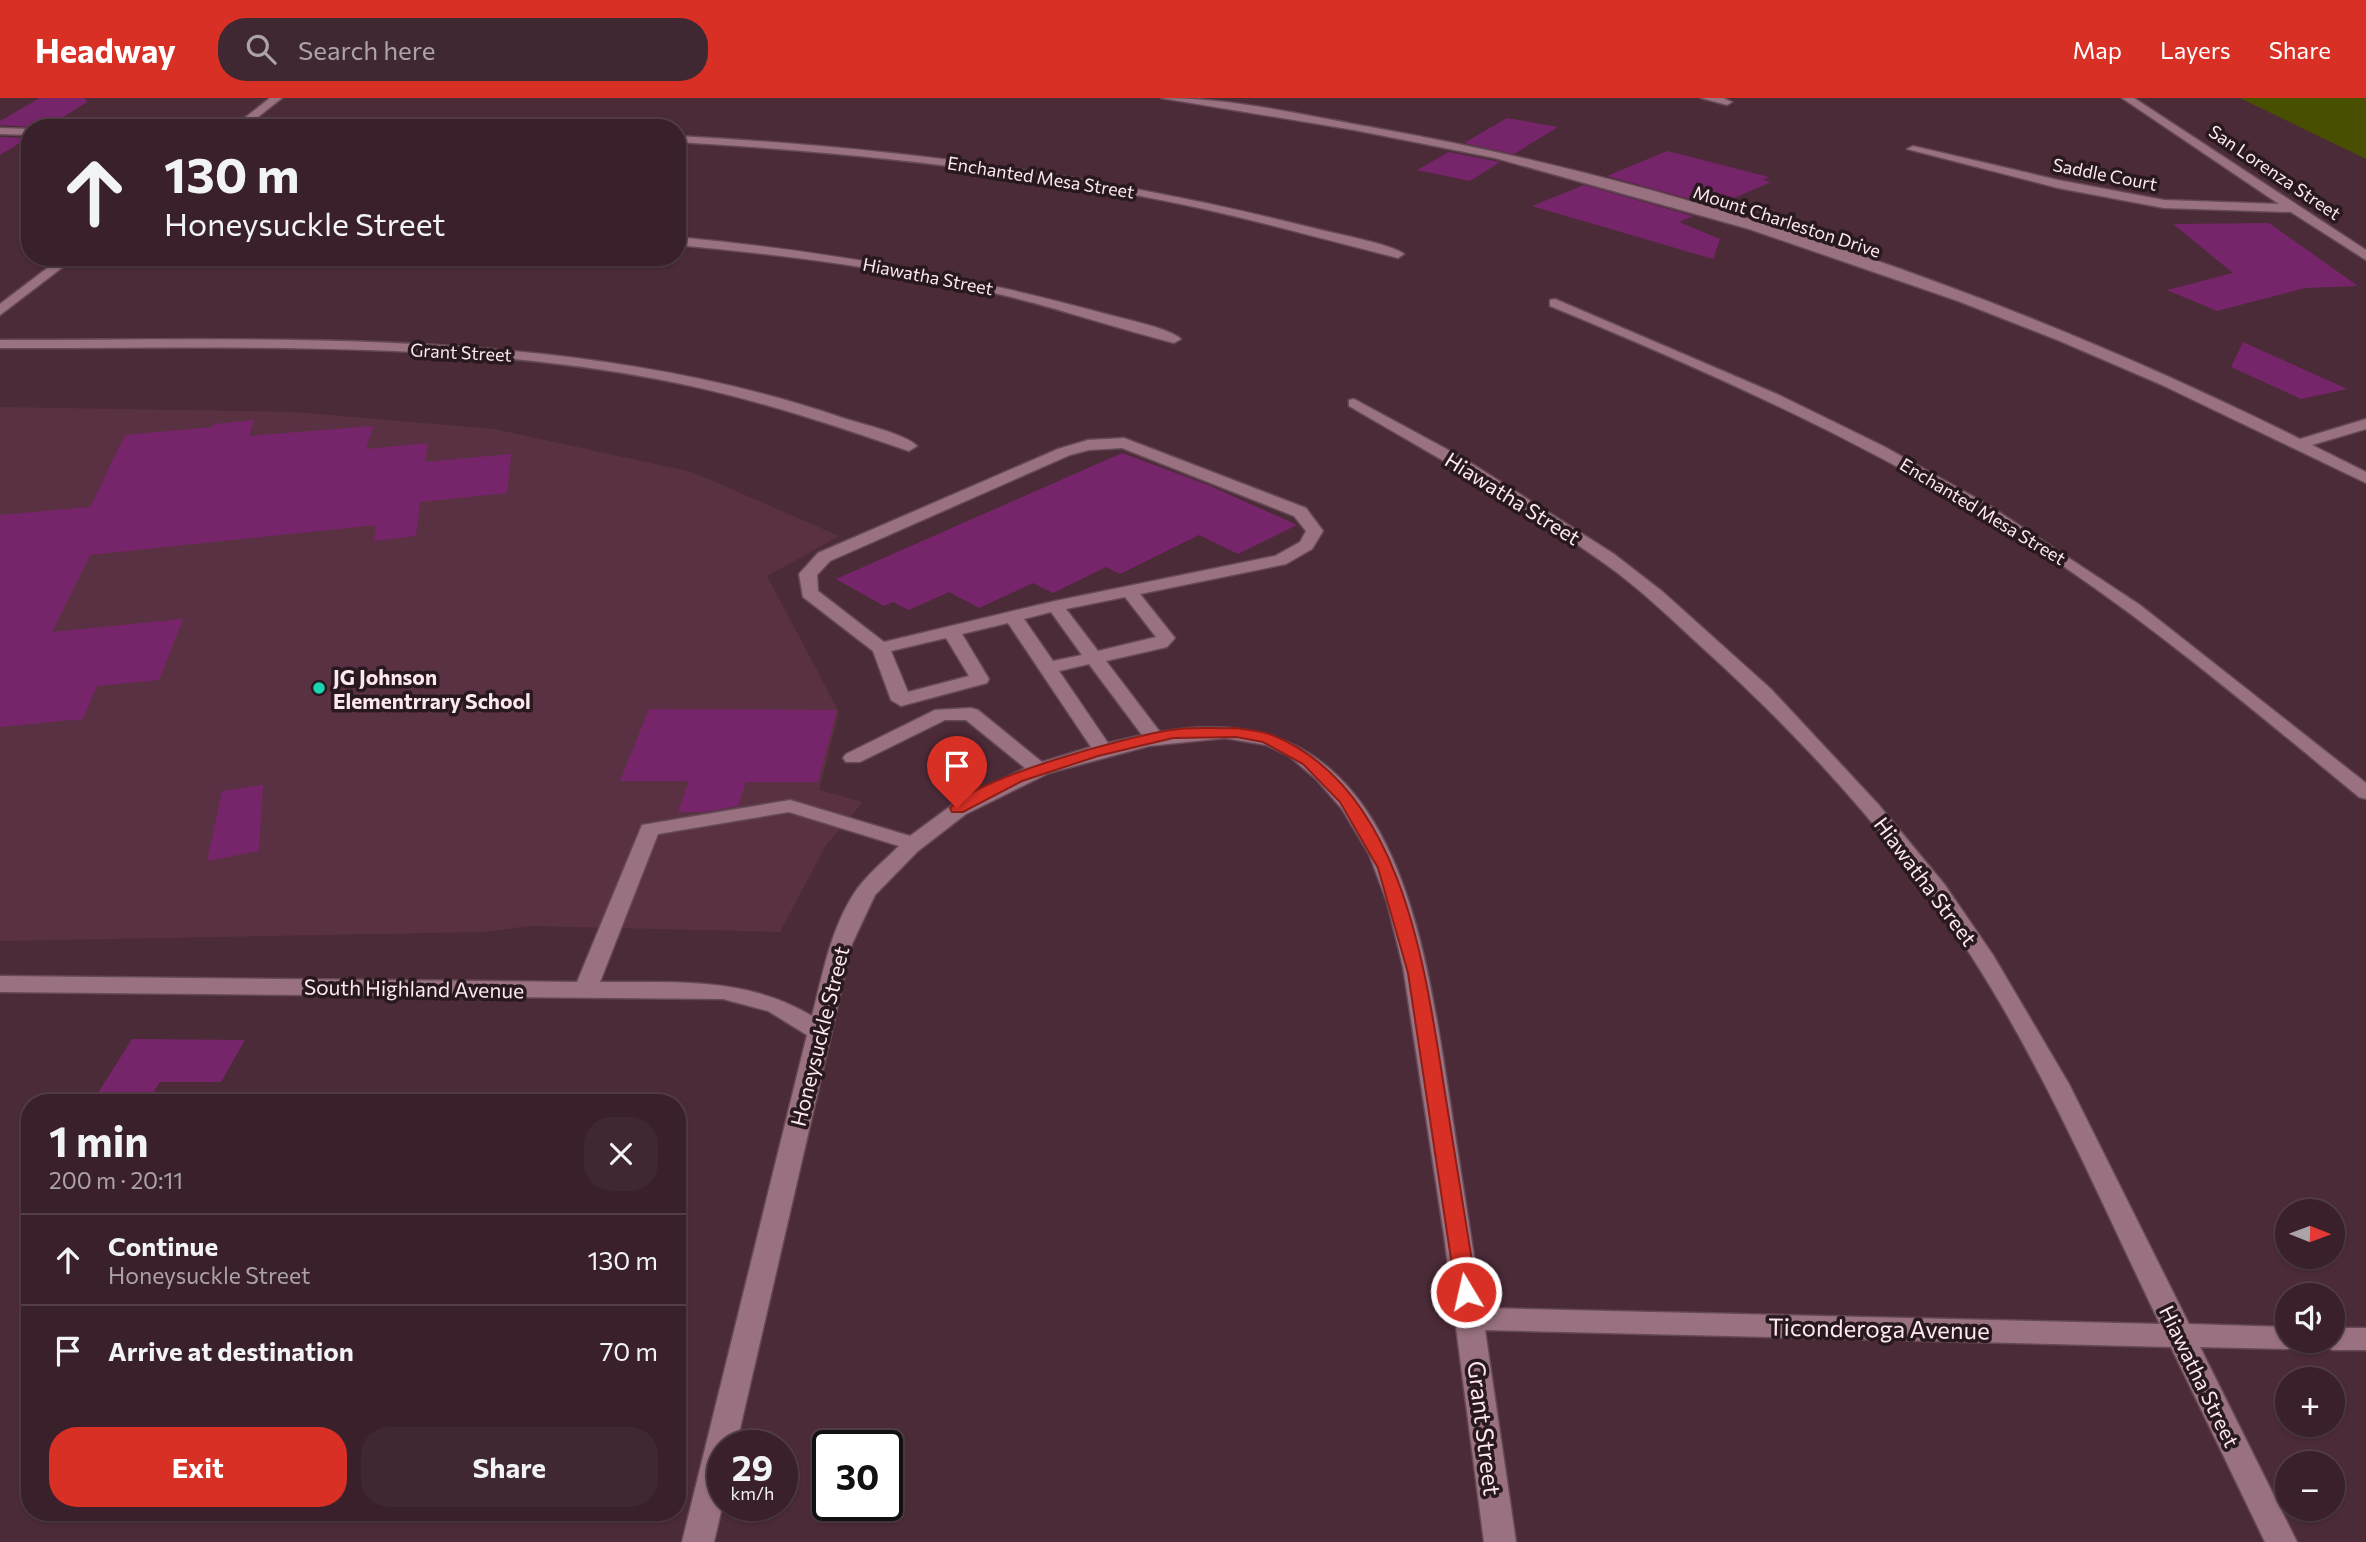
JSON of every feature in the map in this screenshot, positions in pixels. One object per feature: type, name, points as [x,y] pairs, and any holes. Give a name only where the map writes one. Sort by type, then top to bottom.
[{"type":"street","points":[[249,119],[276,98]]},
{"type":"street","name":"Mount Charleston Drive","points":[[1166,98],[1330,124],[1540,166],[1772,232],[2048,331],[2299,444],[2366,478]]},
{"type":"street","points":[[1706,98],[1727,102]]},
{"type":"street","name":"San Lorenza Street","points":[[2127,98],[2224,159],[2292,208],[2366,256]]},
{"type":"street","points":[[0,131],[21,132]]},
{"type":"street","name":"Enchanted Mesa Street","points":[[686,140],[828,149],[1006,170],[1135,191],[1244,214],[1398,254]]},
{"type":"street","name":"Saddle Court","points":[[1913,149],[2071,187],[2164,204],[2292,208]]},
{"type":"street","name":"Hiawatha Street","points":[[686,242],[818,256],[925,274],[1095,313],[1174,339]]},
{"type":"street","points":[[0,311],[58,266]]},
{"type":"street","name":"Enchanted Mesa Street","points":[[1555,303],[1772,394],[1884,452],[1985,509],[2093,580],[2206,661],[2366,793]]},
{"type":"street","name":"Grant Street","points":[[0,344],[469,351],[534,357],[657,376],[779,400],[909,446]]},
{"type":"street","name":"Hiawatha Street","points":[[1354,403],[1457,461],[1608,558],[1657,596],[1764,693],[1871,808],[1937,890],[1982,955],[2050,1072],[2281,1542]]},
{"type":"street","points":[[2299,444],[2366,424]]},
{"type":"street","points":[[881,648],[951,631],[1013,616],[1055,606],[1280,560],[1306,545],[1315,531],[1300,512],[1124,443],[1088,445],[1064,452],[824,557],[808,575],[809,593],[881,648],[901,700],[981,679],[951,631]]},
{"type":"street","points":[[1048,668],[1160,643],[1166,638],[1129,591]]},
{"type":"street","points":[[1055,606],[1154,738]]},
{"type":"street","points":[[1013,616],[1103,750]]},
{"type":"street","points":[[853,758],[942,714],[971,714],[1040,770]]},
{"type":"street","name":"Honeysuckle Street","points":[[698,1542],[841,944],[866,892],[911,843],[957,808],[1017,778],[1103,750],[1173,734],[1236,733],[1267,738],[1308,760]]},
{"type":"street","name":"Grant Street","points":[[1308,760],[1346,799],[1386,868],[1417,973],[1471,1319],[1500,1542]]},
{"type":"street","points":[[585,990],[649,829],[790,806],[911,843]]},
{"type":"street","name":"South Highland Avenue","points":[[0,984],[723,991],[776,1005],[819,1031]]},
{"type":"street","name":"Ticonderoga Avenue","points":[[1471,1319],[2275,1338]]},
{"type":"street","points":[[2345,1339],[2366,1339]]},
{"type":"shaded area","name":"JG Johnson Elementrrary School","points":[[0,407],[294,412],[494,429],[692,472],[839,536],[767,576],[839,712],[819,790],[863,802],[826,845],[780,932],[530,926],[483,932],[0,941]]},
{"type":"green space","points":[[2240,98],[2366,98],[2366,159]]},
{"type":"building","points":[[40,98],[85,98],[87,102],[60,119],[21,119],[21,126],[0,125],[0,121]]},
{"type":"building","points":[[1507,118],[1558,127],[1514,154],[1464,143]]},
{"type":"building","points":[[0,137],[21,138],[21,142],[0,155]]},
{"type":"building","points":[[1667,151],[1769,177],[1763,180],[1771,182],[1715,206],[1607,176]]},
{"type":"building","points":[[1449,152],[1500,162],[1470,181],[1417,170]]},
{"type":"building","points":[[1584,185],[1693,216],[1679,222],[1720,239],[1713,259],[1532,206]]},
{"type":"building","points":[[2269,223],[2358,286],[2305,288],[2217,311],[2167,290],[2233,273],[2173,224]]},
{"type":"building","points":[[2243,342],[2347,389],[2301,399],[2231,367]]},
{"type":"building","points":[[254,420],[249,436],[373,426],[366,449],[428,443],[425,462],[511,454],[507,493],[420,502],[416,536],[374,541],[376,525],[90,555],[52,632],[183,619],[159,680],[97,686],[83,719],[0,727],[0,515],[90,507],[125,435],[213,427],[214,424]]},
{"type":"building","points":[[1122,453],[1208,485],[1297,525],[1238,554],[1199,535],[1120,574],[1106,567],[1053,593],[1033,583],[979,608],[949,592],[909,610],[893,602],[884,606],[836,579]]},
{"type":"building","points":[[649,709],[837,710],[818,782],[746,782],[738,806],[704,812],[678,812],[689,781],[620,781]]},
{"type":"building","points":[[263,785],[259,851],[207,861],[222,791]]},
{"type":"building","points":[[132,1039],[245,1040],[221,1082],[160,1082],[153,1093],[98,1093]]},
{"type":"place","name":"JG Johnson Elementrrary School","points":[[319,688]]},
{"type":"route","points":[[957,808],[1017,778],[1093,753],[1173,734],[1236,733],[1267,738],[1294,750],[1308,760],[1346,799],[1386,868],[1417,973],[1466,1292]]}]
